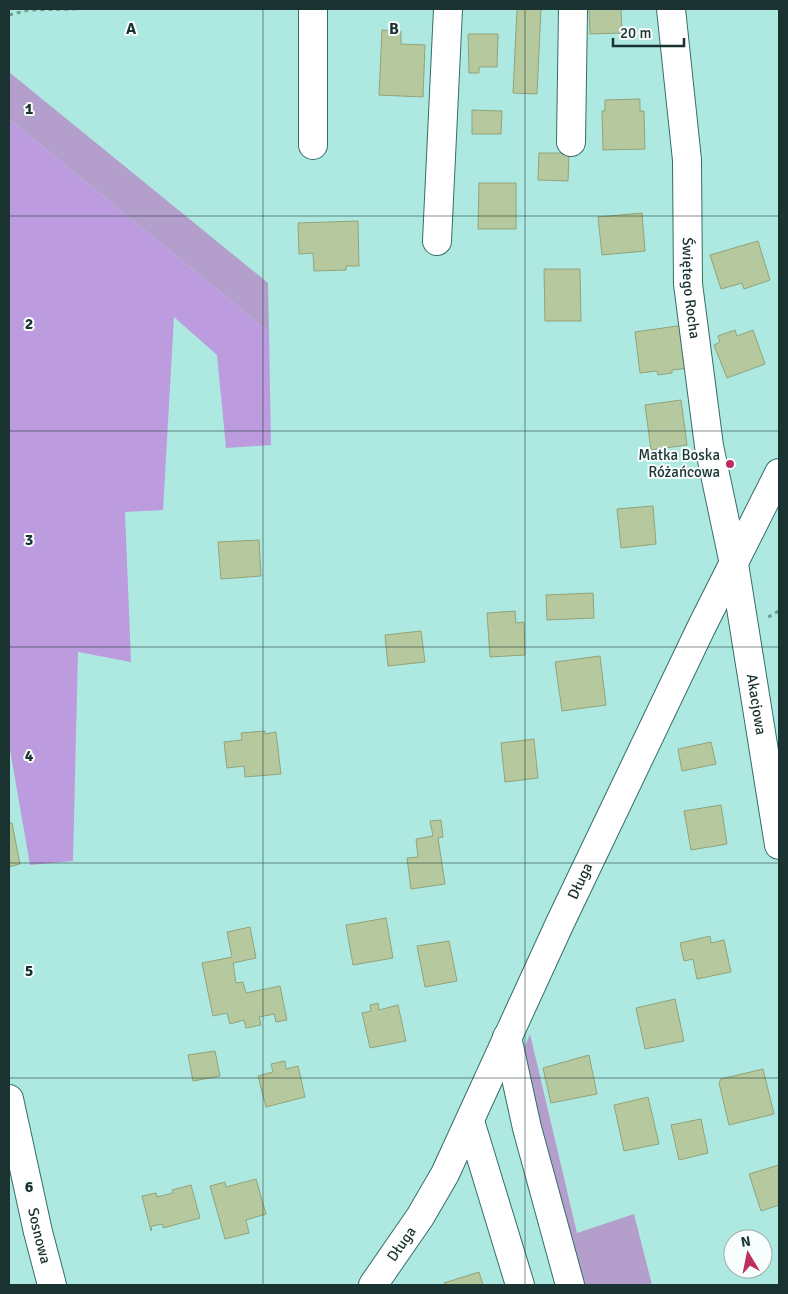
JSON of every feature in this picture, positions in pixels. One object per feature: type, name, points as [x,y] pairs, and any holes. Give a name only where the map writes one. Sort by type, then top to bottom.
[{"type":"street","points":[[313,9],[313,145]]},
{"type":"street","points":[[437,241],[448,9]]},
{"type":"street","points":[[572,142],[574,9]]},
{"type":"street","name":"Świętego Rocha","points":[[671,9],[686,143],[688,284],[709,446],[734,564]]},
{"type":"street","name":"Długa","points":[[373,1285],[420,1217],[445,1174],[507,1037],[702,626],[779,473]]},
{"type":"street","name":"Akacjowa","points":[[734,564],[772,757],[779,845]]},
{"type":"street","points":[[507,1037],[527,1128],[570,1285]]},
{"type":"street","name":"Sosnowa","points":[[9,1099],[38,1232],[52,1285]]},
{"type":"street","points":[[470,1121],[520,1285]]},
{"type":"path","points":[[9,15],[28,10],[77,9]]},
{"type":"shaded area","points":[[9,72],[268,283],[269,332],[9,119]]},
{"type":"shaded area","points":[[9,119],[269,332],[271,445],[226,448],[217,355],[174,317],[163,510],[125,512],[131,662],[78,652],[73,861],[30,865],[9,744]]},
{"type":"shaded area","points":[[530,1034],[577,1233],[634,1214],[652,1285],[580,1285],[520,1059]]},
{"type":"building","points":[[517,9],[541,9],[537,94],[513,93]]},
{"type":"building","points":[[589,9],[621,9],[622,33],[590,34]]},
{"type":"building","points":[[382,30],[401,31],[401,44],[425,45],[423,97],[379,95]]},
{"type":"building","points":[[468,34],[498,34],[497,67],[479,67],[479,73],[469,73]]},
{"type":"building","points":[[640,99],[640,111],[644,111],[645,149],[603,150],[602,111],[605,111],[605,100]]},
{"type":"building","points":[[472,110],[502,111],[501,134],[472,134]]},
{"type":"building","points":[[539,153],[569,153],[568,181],[538,180]]},
{"type":"building","points":[[479,183],[516,183],[516,229],[478,229]]},
{"type":"building","points":[[642,213],[645,251],[602,255],[598,217]]},
{"type":"building","points":[[358,221],[359,266],[346,266],[346,270],[314,271],[313,253],[299,254],[298,223]]},
{"type":"building","points":[[758,241],[770,280],[744,289],[742,283],[721,289],[710,255]]},
{"type":"building","points":[[544,269],[580,269],[581,321],[545,321]]},
{"type":"building","points":[[684,325],[689,368],[672,370],[672,373],[658,375],[657,371],[640,373],[635,332]]},
{"type":"building","points":[[735,330],[737,336],[753,330],[765,364],[727,378],[714,345],[720,342],[718,336]]},
{"type":"building","points":[[681,400],[687,445],[651,450],[645,405]]},
{"type":"building","points":[[653,506],[656,544],[621,548],[617,509]]},
{"type":"building","points":[[259,540],[261,576],[221,579],[218,542]]},
{"type":"building","points":[[593,593],[594,618],[547,620],[546,595]]},
{"type":"building","points":[[515,611],[516,623],[524,622],[525,655],[490,657],[487,613]]},
{"type":"building","points":[[421,631],[425,662],[388,666],[385,635]]},
{"type":"building","points":[[600,656],[606,705],[562,711],[555,662]]},
{"type":"building","points":[[265,731],[265,734],[276,732],[281,774],[245,777],[244,766],[227,768],[224,742],[242,740],[241,733]]},
{"type":"building","points":[[534,739],[538,778],[505,782],[501,743]]},
{"type":"building","points":[[711,742],[716,764],[682,771],[678,749]]},
{"type":"building","points":[[721,805],[727,844],[691,850],[684,811]]},
{"type":"building","points":[[441,820],[443,837],[438,838],[445,884],[411,889],[407,858],[418,857],[416,839],[433,836],[430,821]]},
{"type":"building","points":[[9,823],[12,823],[20,864],[9,867]]},
{"type":"building","points":[[386,918],[393,958],[353,965],[346,925]]},
{"type":"building","points":[[250,927],[256,958],[233,963],[236,983],[243,982],[246,993],[280,986],[287,1020],[276,1022],[274,1014],[259,1017],[261,1025],[246,1028],[244,1020],[230,1024],[227,1013],[213,1016],[202,963],[232,957],[227,932]]},
{"type":"building","points":[[710,936],[711,943],[724,940],[731,972],[697,979],[693,959],[684,961],[680,943]]},
{"type":"building","points":[[449,941],[457,981],[425,987],[417,946]]},
{"type":"building","points":[[675,999],[684,1041],[645,1049],[636,1008]]},
{"type":"building","points":[[378,1003],[379,1010],[398,1005],[406,1041],[370,1048],[362,1013],[371,1011],[370,1005]]},
{"type":"building","points":[[215,1051],[220,1076],[193,1081],[188,1055]]},
{"type":"building","points":[[589,1055],[597,1094],[551,1103],[543,1068]]},
{"type":"building","points":[[285,1061],[286,1069],[298,1066],[305,1097],[266,1107],[258,1076],[273,1072],[271,1064]]},
{"type":"building","points":[[763,1069],[774,1114],[729,1125],[719,1083],[721,1079]]},
{"type":"building","points":[[648,1097],[659,1144],[624,1151],[614,1105]]},
{"type":"building","points":[[701,1119],[708,1153],[679,1160],[671,1125]]},
{"type":"building","points":[[779,1165],[779,1205],[761,1211],[749,1174]]},
{"type":"building","points":[[256,1179],[266,1214],[246,1220],[249,1233],[225,1239],[210,1186],[225,1182],[226,1187]]},
{"type":"building","points":[[191,1185],[200,1218],[163,1228],[163,1224],[152,1226],[151,1231],[142,1196],[156,1193],[157,1197],[173,1193],[172,1190]]},
{"type":"building","points":[[479,1272],[483,1285],[445,1285],[444,1283]]},
{"type":"place","name":"Matka Boska Różańcowa","points":[[730,464]]}]
